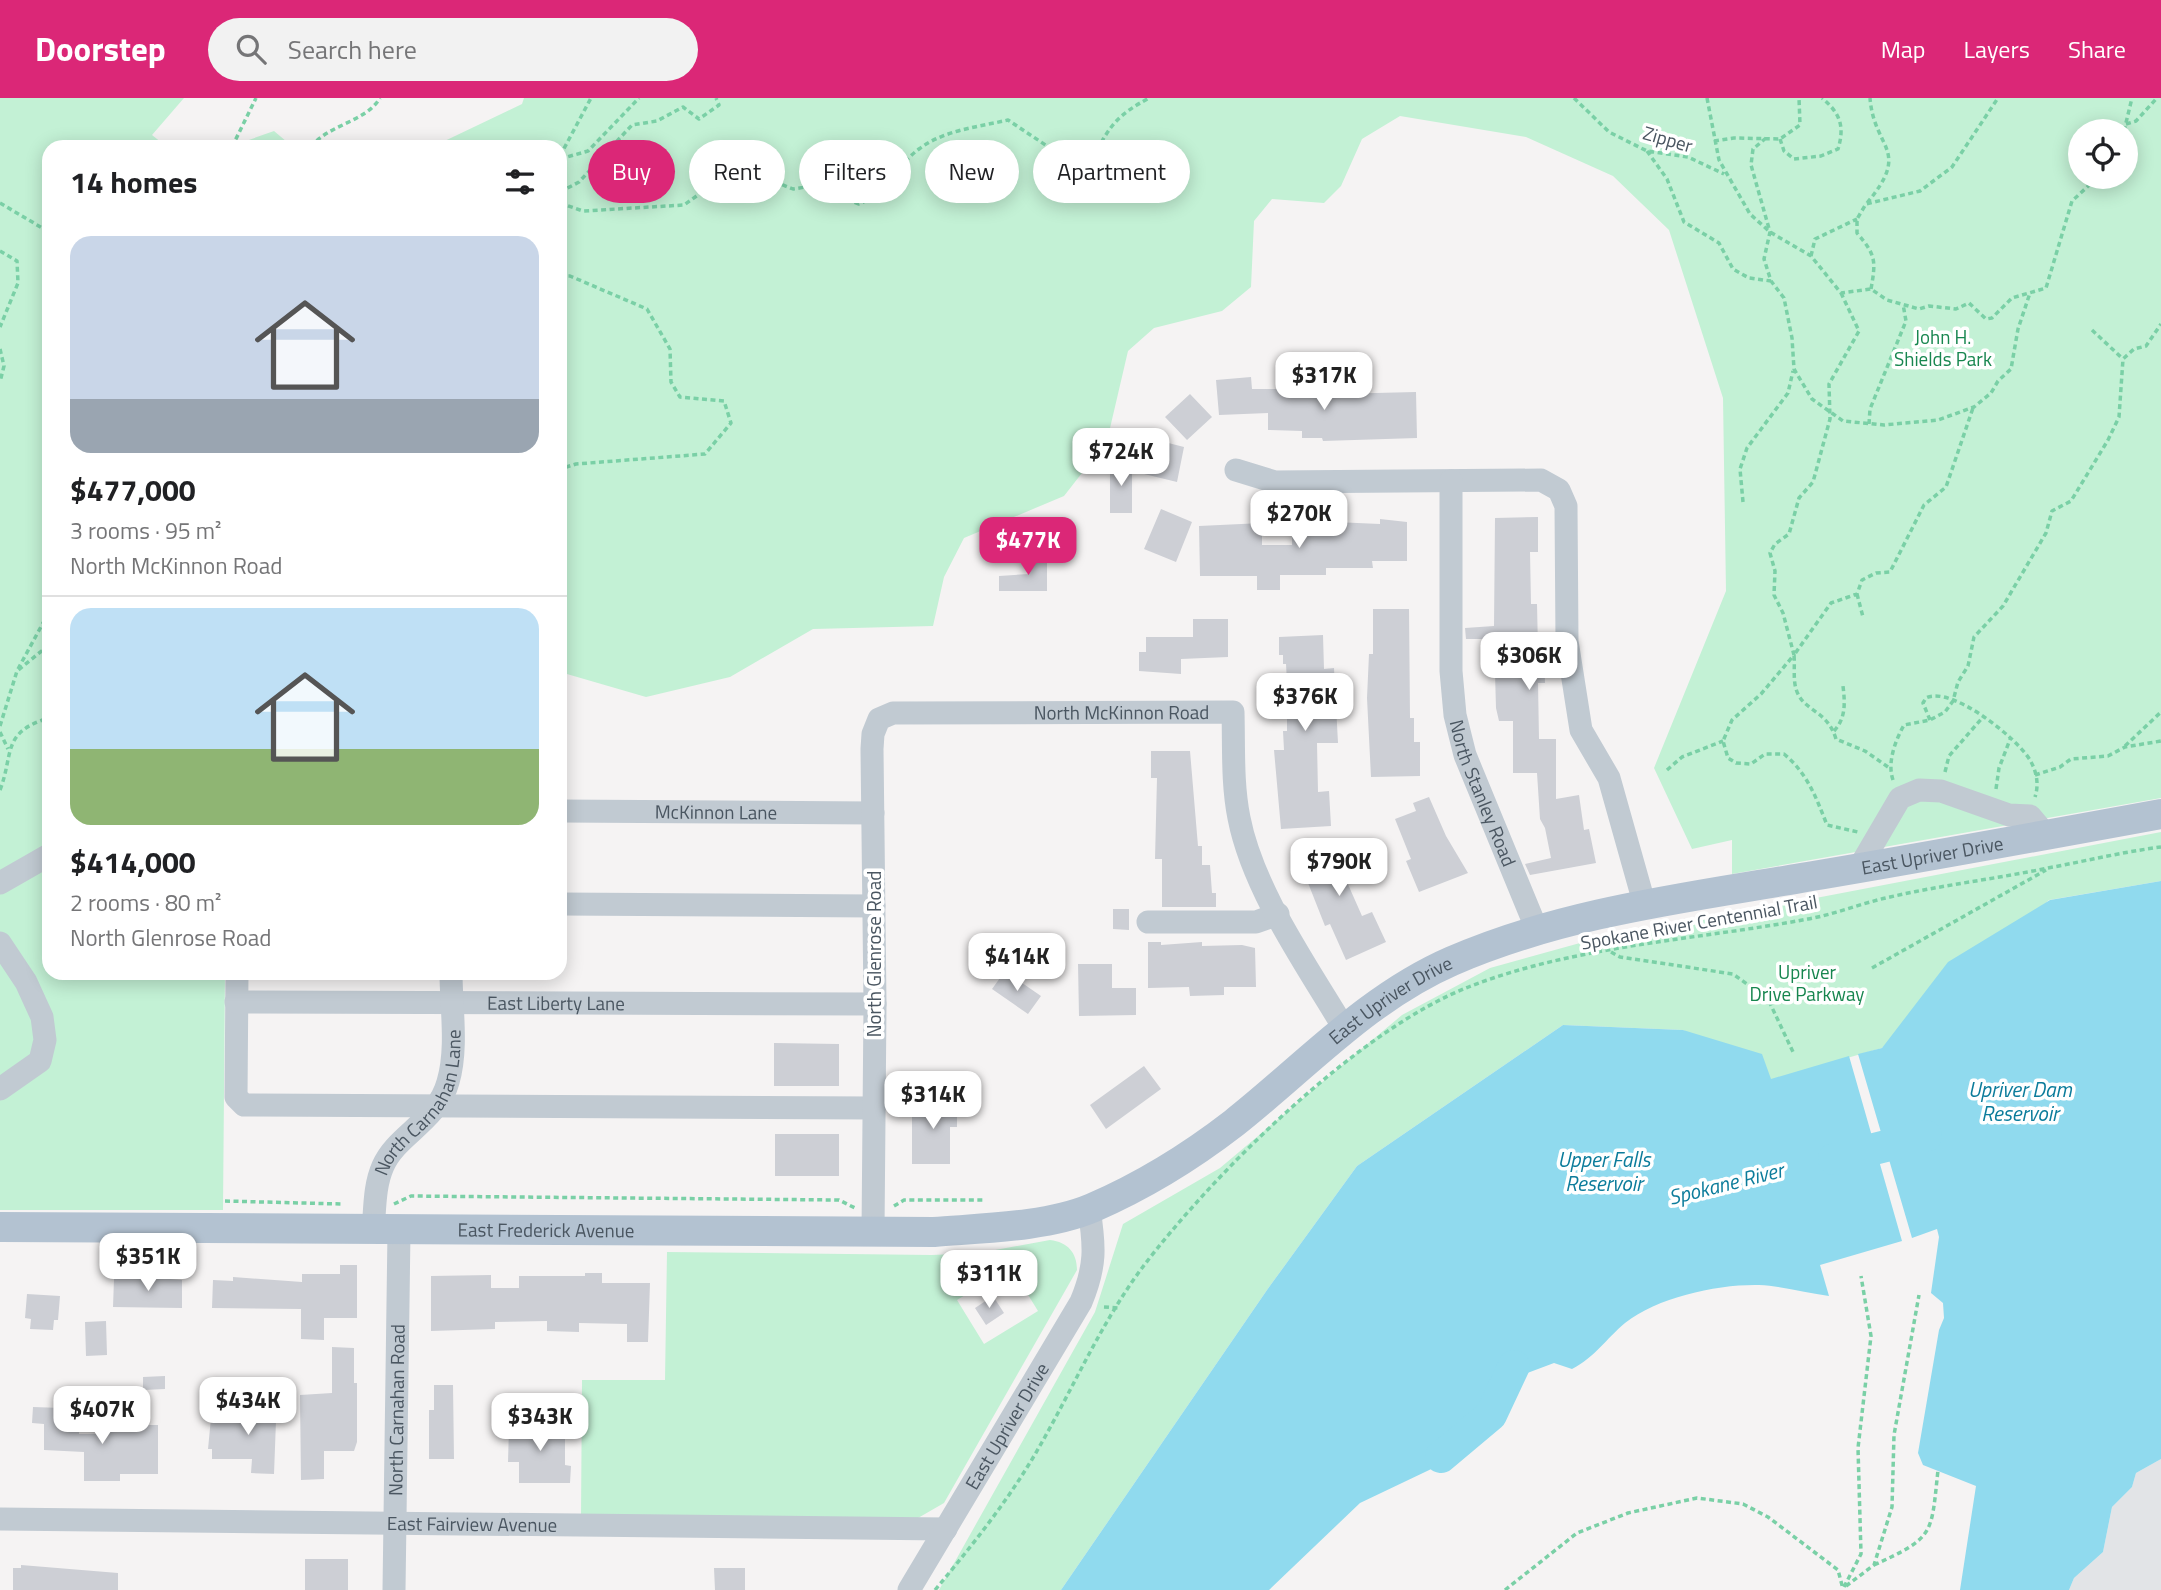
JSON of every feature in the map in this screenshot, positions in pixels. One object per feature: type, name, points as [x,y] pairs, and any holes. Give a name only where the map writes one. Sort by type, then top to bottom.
[{"type":"main road","name":"East Upriver Drive","points":[[1088,1209],[1174,1167],[1236,1121],[1344,1028],[1390,996],[1448,962],[1508,937],[1644,906],[2161,814]]},
{"type":"main road","name":"East Frederick Avenue","points":[[0,1227],[389,1222],[865,1221],[934,1232],[1029,1223],[1088,1209]]},
{"type":"street","points":[[1236,470],[1275,482],[1541,480],[1559,490],[1566,506],[1567,641],[1581,730],[1609,778],[1644,906]]},
{"type":"street","name":"North Stanley Road","points":[[1451,481],[1451,671],[1455,715],[1465,755],[1537,930]]},
{"type":"street","name":"North McKinnon Road","points":[[879,719],[893,713],[1233,712],[1234,791],[1239,822],[1248,850],[1278,914],[1344,1028]]},
{"type":"street","name":"North Glenrose Road","points":[[865,1221],[874,1108],[872,750],[873,734],[879,719]]},
{"type":"street","points":[[1859,868],[1900,798],[1919,790],[1941,791],[1993,810],[2030,816],[2046,835]]},
{"type":"street","name":"McKinnon Lane","points":[[567,811],[873,813]]},
{"type":"street","points":[[0,883],[42,859]]},
{"type":"street","points":[[567,904],[874,906]]},
{"type":"street","points":[[1148,922],[1256,922],[1278,914]]},
{"type":"street","points":[[0,943],[26,982],[42,1017],[45,1040],[40,1061],[0,1089]]},
{"type":"street","points":[[237,980],[236,1097],[244,1105],[874,1108]]},
{"type":"street","name":"North Carnahan Lane","points":[[389,1222],[383,1166],[395,1148],[420,1127],[437,1105],[448,1082],[452,1058],[451,980]]},
{"type":"street","name":"East Liberty Lane","points":[[236,1002],[875,1004]]},
{"type":"street","name":"East Upriver Drive","points":[[909,1590],[1081,1301],[1090,1279],[1095,1250],[1088,1209]]},
{"type":"street","name":"North Carnahan Road","points":[[389,1222],[394,1590]]},
{"type":"street","name":"East Fairview Avenue","points":[[0,1519],[946,1529]]},
{"type":"path","points":[[235,140],[256,98]]},
{"type":"path","points":[[316,140],[319,136],[340,128],[380,98]]},
{"type":"path","points":[[567,144],[591,98]]},
{"type":"path","points":[[567,156],[588,151],[639,98]]},
{"type":"path","points":[[567,188],[579,182],[632,125],[657,121],[683,107],[699,119],[719,105],[716,98]]},
{"type":"path","points":[[567,205],[583,211],[684,205],[733,170],[743,169],[793,189],[812,186],[859,204],[874,198],[918,149],[941,136],[1008,120],[1051,148],[1067,146],[1087,153],[1096,152],[1105,135],[1128,108],[1149,98]]},
{"type":"path","name":"Zipper","points":[[1574,98],[1609,132],[1647,151],[1688,158],[1726,174]]},
{"type":"path","points":[[1707,98],[1714,141],[1726,174],[1750,214],[1770,232],[1811,256],[1841,293],[1859,331],[1829,384],[1830,411],[1813,482],[1799,498],[1789,534],[1775,544],[1770,553],[1775,571],[1773,596],[1783,613],[1794,655],[1796,689],[1808,707],[1829,719],[1836,739],[1865,751],[1888,767],[1900,798]]},
{"type":"path","points":[[1714,141],[1780,139],[1800,125],[1800,98]]},
{"type":"path","points":[[1780,139],[1784,151],[1794,159],[1821,156],[1838,149],[1843,133],[1838,111],[1822,98]]},
{"type":"path","points":[[1870,98],[1871,117],[1884,138],[1889,159],[1886,180],[1857,219],[1857,233],[1872,250],[1875,267],[1871,289]]},
{"type":"path","points":[[1866,204],[1920,191],[1952,167],[1998,98]]},
{"type":"path","points":[[2127,119],[2132,98]]},
{"type":"path","points":[[2138,119],[2157,98]]},
{"type":"path","points":[[1743,502],[1740,469],[1747,448],[1788,393],[1794,369],[1792,338],[1784,298],[1771,281],[1765,259],[1770,232],[1751,165],[1753,149],[1766,138]]},
{"type":"path","points":[[1647,151],[1667,179],[1684,222],[1719,243],[1733,269],[1749,278],[1771,281]]},
{"type":"path","points":[[1841,293],[1871,289],[1886,300],[1919,309],[1929,306],[1956,309],[1969,303],[1986,319],[1992,318],[2012,298],[2046,288],[2072,201],[2085,189]]},
{"type":"path","points":[[0,203],[42,228]]},
{"type":"path","points":[[1811,256],[1815,239],[1857,219]]},
{"type":"path","points":[[0,251],[17,261],[18,283],[0,327]]},
{"type":"path","points":[[567,276],[647,309],[670,349],[671,382],[680,397],[724,401],[731,423],[705,454],[567,467]]},
{"type":"path","points":[[1794,369],[1812,399],[1843,421],[1869,424],[1938,420],[1974,407],[1991,393],[1998,381],[2011,369],[2018,329],[2030,293]]},
{"type":"path","points":[[1869,424],[1870,409],[1906,321],[1903,304]]},
{"type":"path","points":[[1888,767],[1896,740],[1904,725],[1930,720],[1944,712],[1952,701],[1958,682],[1968,666],[1979,629],[2003,607],[2046,533],[2052,510],[2071,501],[2108,440],[2119,417],[2123,359],[2134,349],[2146,346],[2161,324]]},
{"type":"path","points":[[2092,330],[2123,359]]},
{"type":"path","points":[[0,349],[4,366],[0,382]]},
{"type":"path","points":[[1863,618],[1857,594],[1862,580],[1876,573],[1890,572],[1924,505],[1945,487],[1948,471],[1960,454],[1974,407]]},
{"type":"path","points":[[1857,594],[1831,603],[1794,655],[1761,694],[1732,720],[1723,741],[1728,758],[1736,763],[1751,764],[1765,754],[1784,754],[1800,767],[1815,794],[1827,825],[1877,837]]},
{"type":"path","points":[[0,726],[18,671],[42,625]]},
{"type":"path","points":[[18,671],[42,651]]},
{"type":"path","points":[[1834,731],[1842,722],[1845,702],[1843,686]]},
{"type":"path","points":[[1930,720],[1923,703],[1935,693],[1983,717],[2011,737],[2031,761],[2035,775],[2060,767],[2071,759],[2108,756],[2124,747],[2161,712]]},
{"type":"path","points":[[1941,791],[1948,756],[1983,717]]},
{"type":"path","points":[[8,749],[30,724],[42,720]]},
{"type":"path","points":[[0,732],[8,749],[6,772],[0,790]]},
{"type":"path","points":[[1993,810],[1999,768],[2011,737]]},
{"type":"path","points":[[1668,770],[1682,757],[1723,741]]},
{"type":"path","points":[[2124,747],[2161,741]]},
{"type":"path","name":"Spokane River Centennial Trail","points":[[935,1590],[1002,1507],[1140,1271],[1215,1184],[1292,1110],[1405,1018],[1480,983],[1656,940],[1813,918],[1932,887],[2048,868],[2114,853],[2161,848]]},
{"type":"path","points":[[1872,968],[2048,868]]},
{"type":"path","points":[[1609,951],[1620,957],[1733,974],[1769,999],[1793,1052]]},
{"type":"path","points":[[389,1222],[411,1196],[839,1200],[865,1221]]},
{"type":"path","points":[[893,1207],[904,1200],[985,1200]]},
{"type":"path","points":[[225,1201],[346,1205]]},
{"type":"path","points":[[1843,1589],[1861,1554],[1858,1448],[1871,1336],[1861,1276]]},
{"type":"path","points":[[1874,1565],[1892,1507],[1894,1435],[1919,1295]]},
{"type":"path","points":[[1104,1307],[1118,1308]]},
{"type":"path","points":[[1843,1589],[1874,1565],[1917,1545],[1933,1521],[1938,1470]]},
{"type":"path","points":[[1505,1590],[1577,1533],[1629,1513],[1697,1498],[1743,1504],[1768,1517],[1839,1570],[1843,1589]]},
{"type":"shaded area","points":[[2161,1459],[2161,1590],[2069,1590],[2074,1578],[2103,1552],[2112,1507],[2132,1487],[2136,1473]]},
{"type":"green space","points":[[0,98],[184,98],[152,135],[158,140],[42,140],[42,980],[225,980],[223,1210],[0,1210]]},
{"type":"green space","name":"John H. Shields Park","points":[[524,98],[2161,98],[2161,798],[1732,874],[1732,840],[1692,849],[1654,768],[1726,591],[1723,398],[1669,230],[1613,176],[1526,137],[1400,116],[1362,139],[1341,186],[1324,203],[1272,199],[1254,221],[1251,287],[1222,311],[1154,328],[1128,351],[1107,441],[1064,496],[964,538],[944,577],[933,626],[813,629],[730,677],[646,697],[567,674],[567,140],[447,140],[522,104]]},
{"type":"green space","points":[[274,131],[285,140],[249,140]]},
{"type":"green space","name":"Upriver Drive Parkway","points":[[2161,832],[2161,881],[2049,900],[1882,1048],[1770,1080],[1683,1030],[1563,1025],[1357,1166],[1267,1290],[1061,1590],[939,1590],[1095,1312],[1123,1224],[1220,1168],[1402,1015],[1490,968],[1580,943]]},
{"type":"green space","points":[[1050,1240],[1062,1243],[1070,1249],[1077,1270],[944,1503],[918,1518],[581,1516],[582,1380],[665,1380],[667,1252],[932,1255],[979,1253]],"holes":[[[1011,1267],[1038,1311],[984,1344],[957,1300]]]},
{"type":"water","name":"Upriver Dam Reservoir","points":[[2161,881],[2161,1459],[2136,1473],[2132,1487],[2112,1507],[2103,1552],[2074,1578],[2069,1590],[1960,1590],[1976,1486],[1923,1465],[1918,1453],[1939,1330],[1944,1318],[1943,1303],[1931,1293],[1939,1237],[1937,1229],[1912,1238],[1858,1054],[1882,1048],[1948,962],[2050,900]]},
{"type":"water","name":"Upper Falls Reservoir","points":[[1563,1025],[1683,1030],[1762,1054],[1771,1079],[1849,1056],[1902,1241],[1820,1265],[1829,1296],[1759,1285],[1725,1287],[1689,1294],[1639,1314],[1572,1369],[1554,1363],[1522,1375],[1446,1462],[1360,1503],[1269,1590],[1061,1590],[1267,1290],[1357,1166]]},
{"type":"building","points":[[1251,377],[1252,389],[1293,389],[1293,395],[1416,392],[1417,438],[1323,441],[1322,438],[1302,438],[1302,431],[1268,430],[1268,413],[1219,415],[1216,380]]},
{"type":"building","points":[[1190,394],[1212,417],[1187,440],[1165,417]]},
{"type":"building","points":[[1149,438],[1184,447],[1177,482],[1140,473]]},
{"type":"building","points":[[1110,462],[1132,463],[1132,513],[1110,513]]},
{"type":"building","points":[[1161,509],[1192,522],[1176,562],[1144,549]]},
{"type":"building","points":[[1538,517],[1538,552],[1530,552],[1531,604],[1537,604],[1538,649],[1544,649],[1545,683],[1538,683],[1539,739],[1556,739],[1556,799],[1579,795],[1584,830],[1589,829],[1596,863],[1530,875],[1525,864],[1551,858],[1545,828],[1540,819],[1537,773],[1513,773],[1513,721],[1499,721],[1496,708],[1494,639],[1466,639],[1465,628],[1494,626],[1495,518]]},
{"type":"building","points":[[1380,519],[1407,522],[1407,561],[1372,561],[1373,568],[1326,568],[1326,575],[1280,575],[1280,590],[1257,590],[1257,576],[1200,576],[1199,526],[1262,523],[1262,545],[1292,545],[1292,525],[1312,525],[1312,521],[1380,524]]},
{"type":"building","points":[[1029,555],[1047,555],[1047,591],[999,591],[999,576],[1029,574]]},
{"type":"building","points":[[1373,609],[1409,609],[1410,718],[1414,718],[1414,742],[1420,742],[1420,776],[1371,777],[1367,698],[1369,654],[1373,654]]},
{"type":"building","points":[[1193,619],[1228,619],[1228,657],[1181,659],[1181,674],[1139,671],[1139,652],[1146,652],[1146,637],[1193,637]]},
{"type":"building","points":[[1323,635],[1324,669],[1334,668],[1338,743],[1317,743],[1318,792],[1329,791],[1331,826],[1281,829],[1274,750],[1284,750],[1283,731],[1287,731],[1287,710],[1291,710],[1290,682],[1287,682],[1283,655],[1279,655],[1279,637]]},
{"type":"building","points":[[1151,751],[1190,751],[1198,846],[1202,846],[1202,865],[1210,865],[1216,907],[1162,907],[1162,859],[1155,859],[1157,778],[1151,778]]},
{"type":"building","points":[[1429,797],[1446,836],[1468,873],[1419,892],[1406,861],[1411,859],[1395,819],[1416,811],[1413,803]]},
{"type":"building","points":[[1332,839],[1333,848],[1347,841],[1358,866],[1343,873],[1362,916],[1372,912],[1386,942],[1346,960],[1330,924],[1325,926],[1297,855]]},
{"type":"building","points":[[1113,909],[1129,909],[1129,930],[1113,929]]},
{"type":"building","points":[[1148,942],[1161,942],[1161,945],[1202,942],[1202,946],[1242,945],[1255,948],[1256,987],[1224,987],[1224,995],[1190,996],[1189,987],[1148,988]]},
{"type":"building","points":[[1078,964],[1112,964],[1112,988],[1136,988],[1136,1015],[1079,1016]]},
{"type":"building","points":[[1005,971],[1041,996],[1028,1014],[992,989]]},
{"type":"building","points":[[774,1043],[839,1044],[839,1086],[774,1086]]},
{"type":"building","points":[[1144,1066],[1161,1089],[1106,1129],[1090,1105]]},
{"type":"building","points":[[957,1100],[957,1127],[950,1127],[950,1164],[912,1164],[912,1101]]},
{"type":"building","points":[[775,1134],[839,1134],[839,1176],[775,1176]]},
{"type":"building","points":[[340,1265],[357,1265],[357,1318],[324,1318],[324,1340],[301,1339],[301,1309],[212,1308],[213,1280],[233,1281],[233,1277],[302,1282],[302,1274],[340,1274]]},
{"type":"building","points":[[585,1273],[602,1273],[602,1283],[650,1283],[648,1342],[627,1342],[627,1324],[579,1323],[579,1332],[547,1331],[547,1321],[495,1322],[495,1329],[431,1331],[431,1276],[491,1275],[491,1288],[519,1288],[519,1276],[585,1276]]},
{"type":"building","points":[[134,1276],[182,1280],[182,1308],[113,1307],[114,1279],[134,1279]]},
{"type":"building","points":[[27,1294],[60,1296],[58,1320],[54,1320],[53,1330],[30,1329],[31,1319],[25,1318]]},
{"type":"building","points":[[993,1296],[1004,1313],[986,1325],[975,1308]]},
{"type":"building","points":[[106,1321],[107,1355],[86,1356],[85,1322]]},
{"type":"building","points":[[332,1347],[354,1348],[357,1442],[354,1451],[324,1451],[324,1479],[301,1480],[300,1395],[332,1393]]},
{"type":"building","points":[[165,1376],[165,1389],[143,1390],[143,1377]]},
{"type":"building","points":[[434,1385],[453,1385],[454,1459],[429,1459],[429,1410],[434,1410]]},
{"type":"building","points":[[262,1394],[277,1394],[274,1474],[251,1473],[252,1459],[212,1459],[212,1449],[208,1449],[211,1418],[234,1419],[234,1411],[262,1411]]},
{"type":"building","points":[[33,1407],[62,1408],[61,1419],[79,1419],[79,1434],[109,1434],[109,1430],[137,1430],[137,1425],[158,1425],[158,1474],[120,1474],[120,1481],[84,1481],[84,1452],[44,1450],[44,1424],[32,1423]]},
{"type":"building","points":[[543,1421],[565,1421],[565,1465],[571,1466],[570,1483],[519,1483],[519,1462],[508,1462],[509,1427],[543,1427]]},
{"type":"building","points":[[305,1559],[348,1559],[348,1590],[305,1590]]},
{"type":"building","points":[[21,1565],[118,1573],[118,1590],[13,1590],[13,1568],[21,1568]]},
{"type":"building","points":[[714,1568],[745,1568],[745,1590],[715,1590]]},
{"type":"waterway","name":"Spokane River","points":[[1834,1159],[1926,1136]]},
{"type":"waterway","name":"Spokane River","points":[[1441,1457],[1491,1415],[1514,1366]]}]
